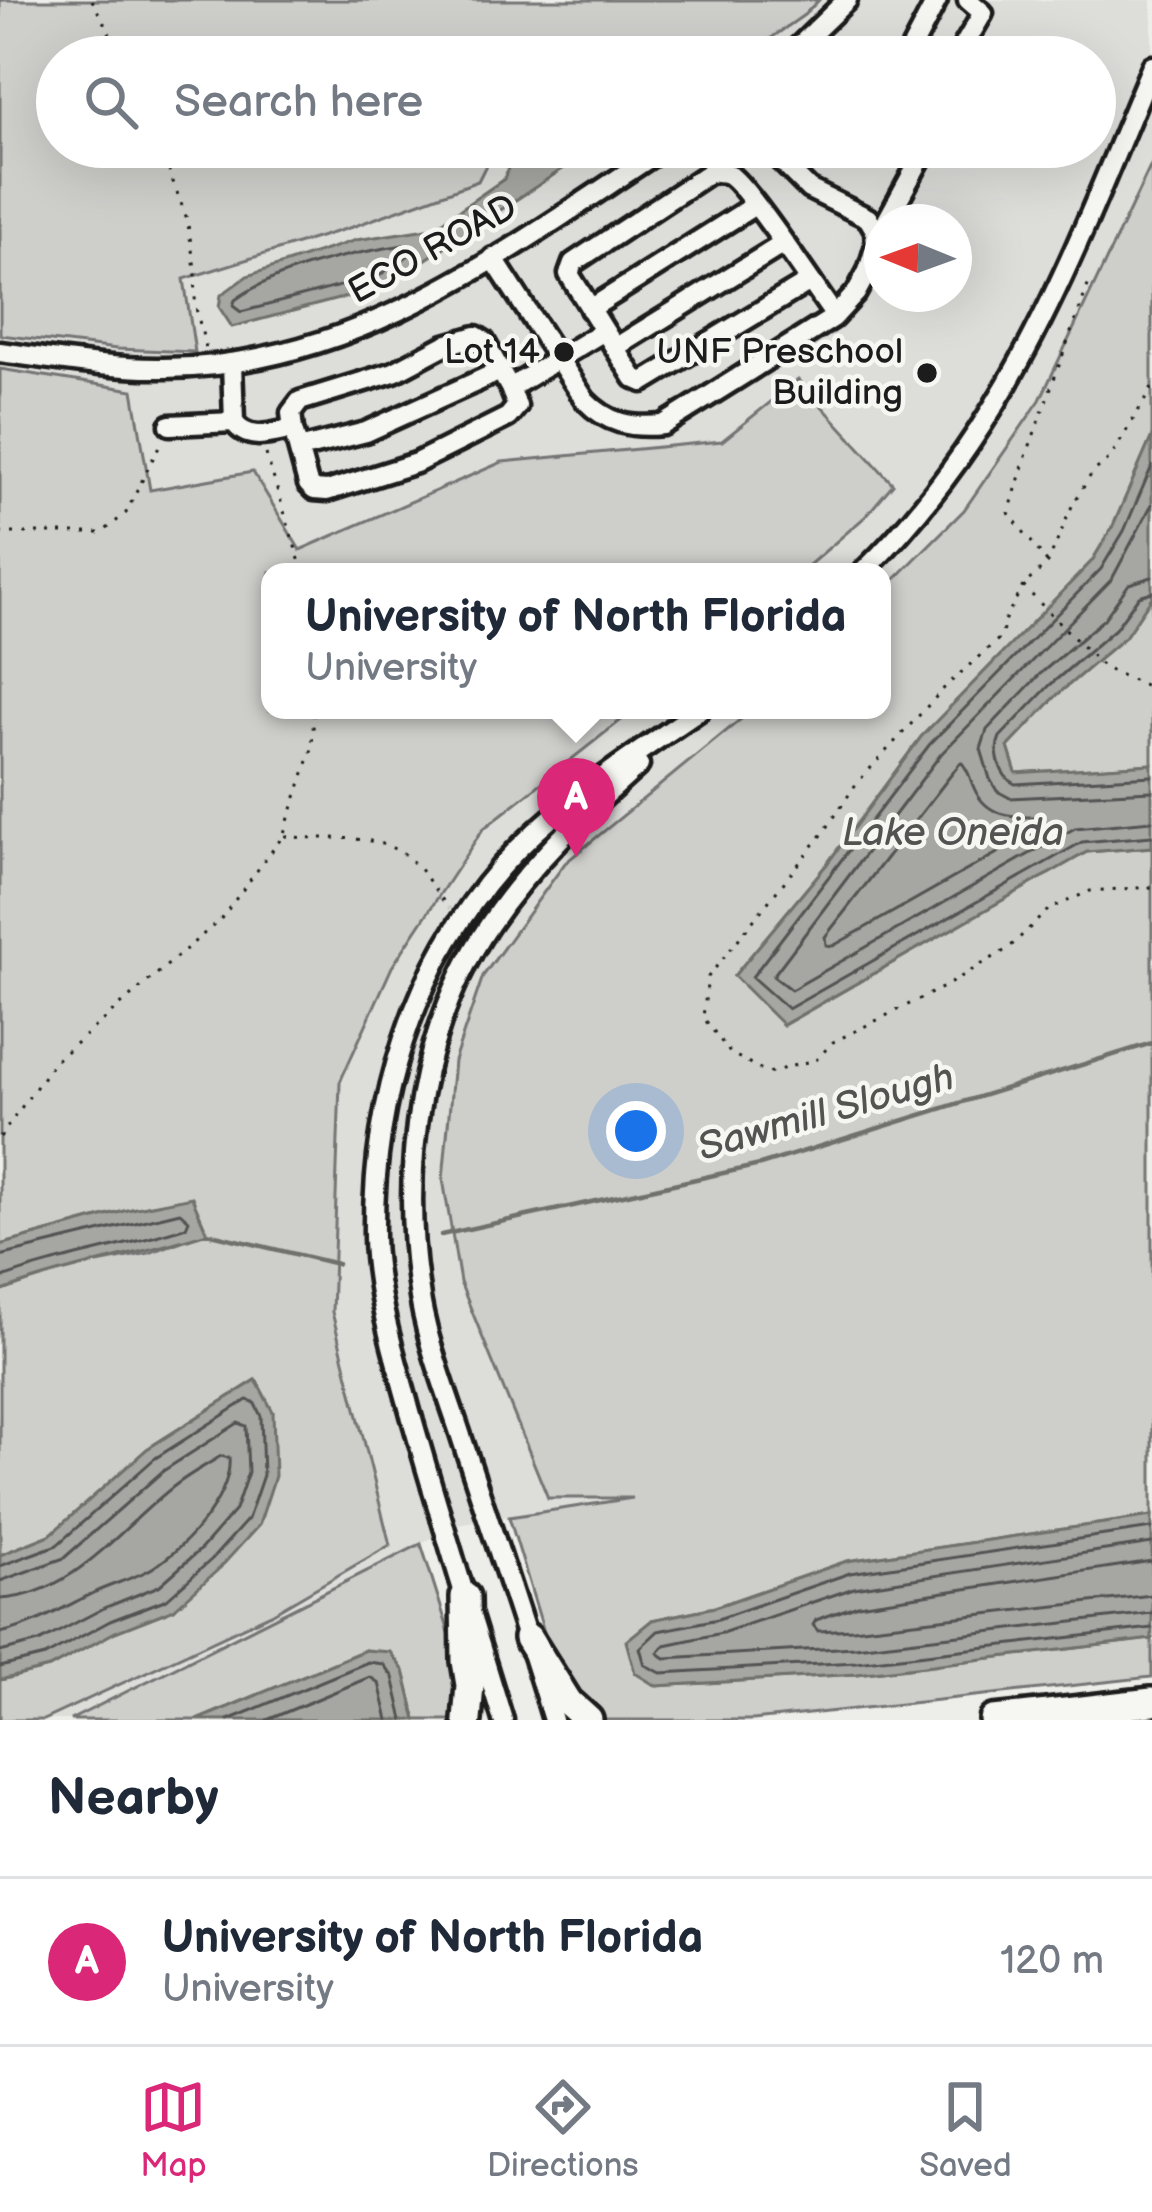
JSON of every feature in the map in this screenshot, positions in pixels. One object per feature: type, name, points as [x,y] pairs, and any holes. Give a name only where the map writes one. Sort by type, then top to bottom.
[{"type":"highway","points":[[465,1597],[467,1720]]},
{"type":"highway","points":[[528,1638],[568,1702],[588,1720]]},
{"type":"highway","points":[[994,1720],[1152,1702]]},
{"type":"street","points":[[810,36],[847,0]]},
{"type":"street","points":[[918,36],[937,0]]},
{"type":"street","points":[[968,0],[982,13],[969,36]]},
{"type":"street","points":[[1116,151],[1152,66]]},
{"type":"street","name":"ECO ROAD","points":[[0,352],[117,368],[210,366],[286,354],[404,311],[633,168]]},
{"type":"street","points":[[788,168],[809,189],[864,216]]},
{"type":"street","points":[[894,204],[915,168]]},
{"type":"street","points":[[870,563],[929,500],[996,406],[1044,321],[1109,168]]},
{"type":"street","points":[[810,281],[646,382],[634,378],[569,278],[573,263],[709,173],[729,174],[755,205],[810,281],[835,316]]},
{"type":"street","points":[[590,310],[755,205]]},
{"type":"street","points":[[232,363],[234,422],[239,430],[296,439],[366,432],[609,340],[783,244]]},
{"type":"street","points":[[493,258],[599,415],[636,427],[663,425],[835,316],[864,278]]},
{"type":"street","points":[[476,336],[484,341],[516,401],[514,413],[416,463],[358,484],[314,490],[308,484],[296,439],[291,413],[300,401],[394,372],[463,338],[476,336]]},
{"type":"street","points":[[170,425],[234,422]]},
{"type":"street","points":[[503,1720],[396,1361],[374,1241],[377,1157],[387,1096],[402,1043],[434,964],[500,867],[547,821],[689,719]]},
{"type":"street","points":[[553,1720],[445,1388],[418,1288],[412,1160],[422,1096],[446,1009],[490,925],[569,828],[691,719]]},
{"type":"path","points":[[92,0],[111,36]]},
{"type":"path","points":[[168,168],[187,219],[196,274],[195,304],[210,366]]},
{"type":"path","points":[[1048,563],[1010,513],[1024,461],[1090,280]]},
{"type":"path","points":[[1152,388],[1111,457],[1092,472],[1048,563],[1023,586],[1004,621],[1002,636],[946,686],[856,784],[826,831],[708,977],[703,1017],[730,1053],[768,1073],[817,1059],[833,1042],[944,987],[1009,948],[1048,910],[1090,891],[1152,886]]},
{"type":"path","points":[[0,533],[102,533],[126,513],[170,425]]},
{"type":"path","points":[[260,435],[301,563]]},
{"type":"path","points":[[1023,586],[1104,668],[1152,688]]},
{"type":"path","points":[[0,1137],[55,1061],[220,920],[283,836],[313,749],[314,719]]},
{"type":"path","points":[[283,836],[320,841],[344,837],[393,845],[417,865],[461,920]]},
{"type":"shaded area","points":[[0,0],[1152,0],[1152,1420],[462,1523],[70,1720],[0,1720]]},
{"type":"shaded area","points":[[0,0],[819,0],[774,36],[36,36],[36,168],[484,168],[478,181],[352,227],[184,279],[195,352],[117,349],[0,335]]},
{"type":"shaded area","points":[[1152,163],[1152,436],[1113,526],[1092,561],[921,737],[827,864],[734,976],[784,1025],[1087,852],[1152,847],[1152,1516],[847,1561],[715,1607],[652,1620],[657,1686],[857,1674],[1152,1639],[1152,1677],[753,1720],[594,1720],[554,1665],[509,1517],[633,1498],[548,1498],[460,1282],[443,1179],[454,1061],[483,976],[565,863],[741,719],[891,719],[891,583],[964,510],[1040,400]]},
{"type":"shaded area","points":[[0,369],[133,390],[150,490],[253,472],[300,550],[502,462],[722,441],[798,380],[893,484],[865,517],[811,563],[261,563],[261,719],[623,719],[483,829],[392,967],[340,1082],[332,1312],[390,1545],[273,1613],[43,1720],[0,1720],[0,1680],[49,1668],[115,1632],[174,1609],[273,1412],[256,1380],[147,1449],[50,1535],[0,1555],[0,1292],[56,1271],[149,1253],[207,1232],[192,1198],[0,1245]]},
{"type":"shaded area","points":[[1152,597],[1152,764],[1016,773],[1008,747],[1058,694],[1125,637]]},
{"type":"shaded area","points":[[421,1544],[461,1670],[462,1720],[416,1720],[404,1671],[365,1650],[197,1720],[70,1720]]},
{"type":"water","points":[[508,168],[564,168],[384,287],[232,327],[219,307],[221,295],[247,276],[356,240],[433,228],[504,179]]},
{"type":"water","name":"Lake Oneida","points":[[1152,436],[1152,597],[1125,637],[1058,694],[1008,747],[1016,773],[1152,764],[1152,847],[1087,852],[783,1025],[734,976],[827,864],[921,737],[1092,561],[1113,526]]},
{"type":"water","points":[[192,1197],[207,1233],[0,1292],[0,1245]]},
{"type":"water","points":[[256,1380],[273,1412],[275,1476],[259,1525],[174,1609],[115,1632],[49,1668],[0,1680],[0,1555],[50,1535],[147,1449]]},
{"type":"water","points":[[1152,1516],[1152,1639],[857,1674],[656,1686],[635,1673],[626,1641],[652,1620],[715,1607],[847,1561]]},
{"type":"water","points":[[365,1650],[390,1652],[404,1671],[416,1720],[197,1720]]},
{"type":"waterway","name":"Sawmill Slough","points":[[441,1235],[760,1165],[1152,1043]]},
{"type":"waterway","points":[[207,1233],[337,1264]]},
{"type":"place","name":"Lot 14","points":[[564,352]]},
{"type":"place","name":"UNF Preschool Building","points":[[927,373]]},
{"type":"place","name":"University of North Florida","points":[[576,857]]}]
